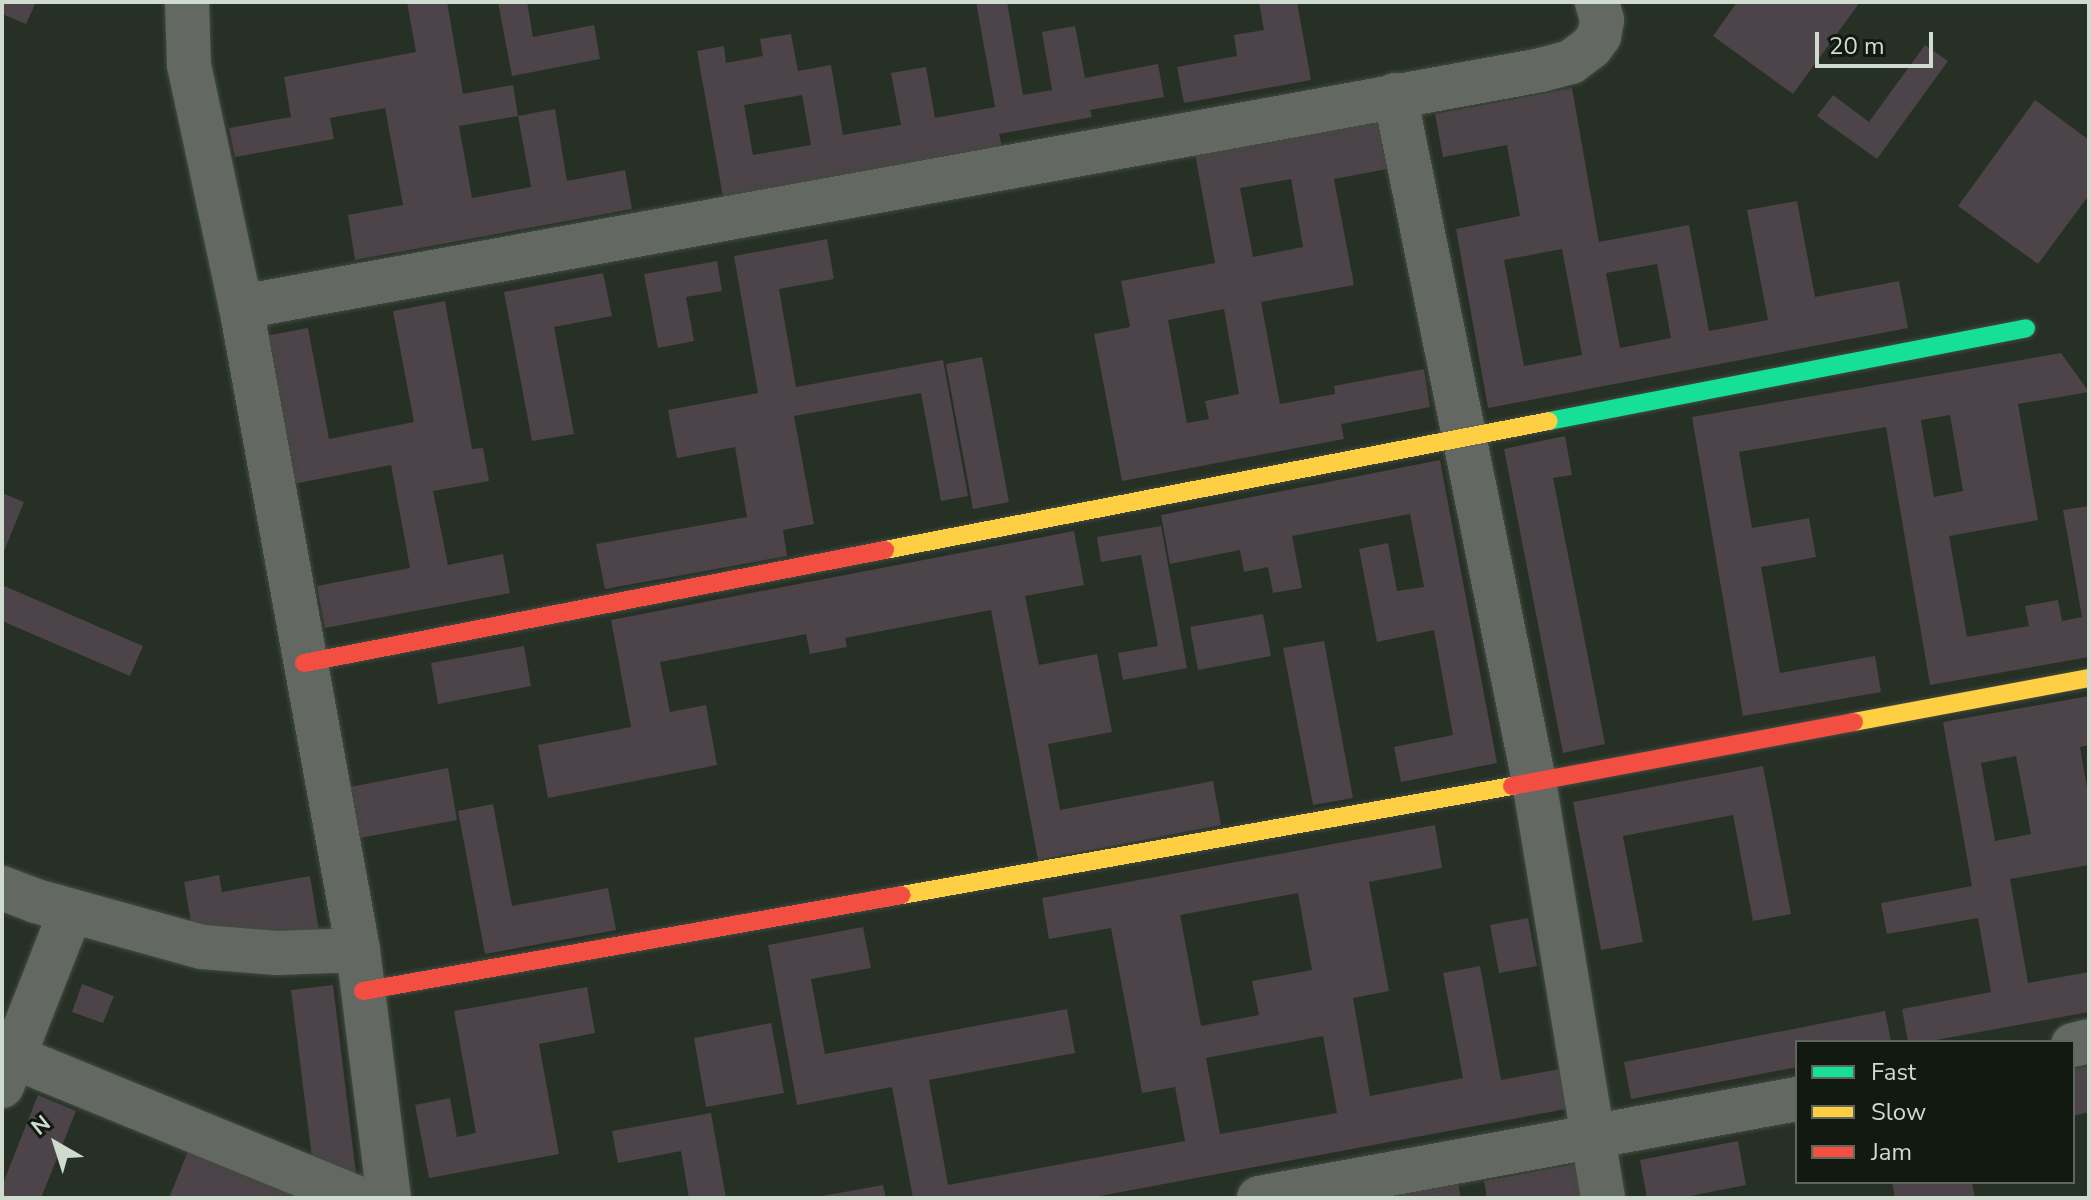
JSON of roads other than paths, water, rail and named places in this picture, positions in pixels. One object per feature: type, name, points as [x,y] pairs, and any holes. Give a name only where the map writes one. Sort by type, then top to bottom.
[{"type":"street","points":[[187,2],[189,65],[241,307],[361,970],[389,1198]]},
{"type":"street","points":[[241,307],[1541,70],[1571,62],[1599,36],[1602,20],[1597,2]]},
{"type":"street","points":[[1395,95],[1534,781],[1603,1198]]},
{"type":"street","points":[[304,663],[2026,328]]},
{"type":"street","points":[[2,888],[71,911],[202,947],[277,953],[361,970],[1534,781],[2089,678]]},
{"type":"street","points":[[71,911],[8,1072],[358,1198]]},
{"type":"street","points":[[1259,1198],[1795,1099]]}]
